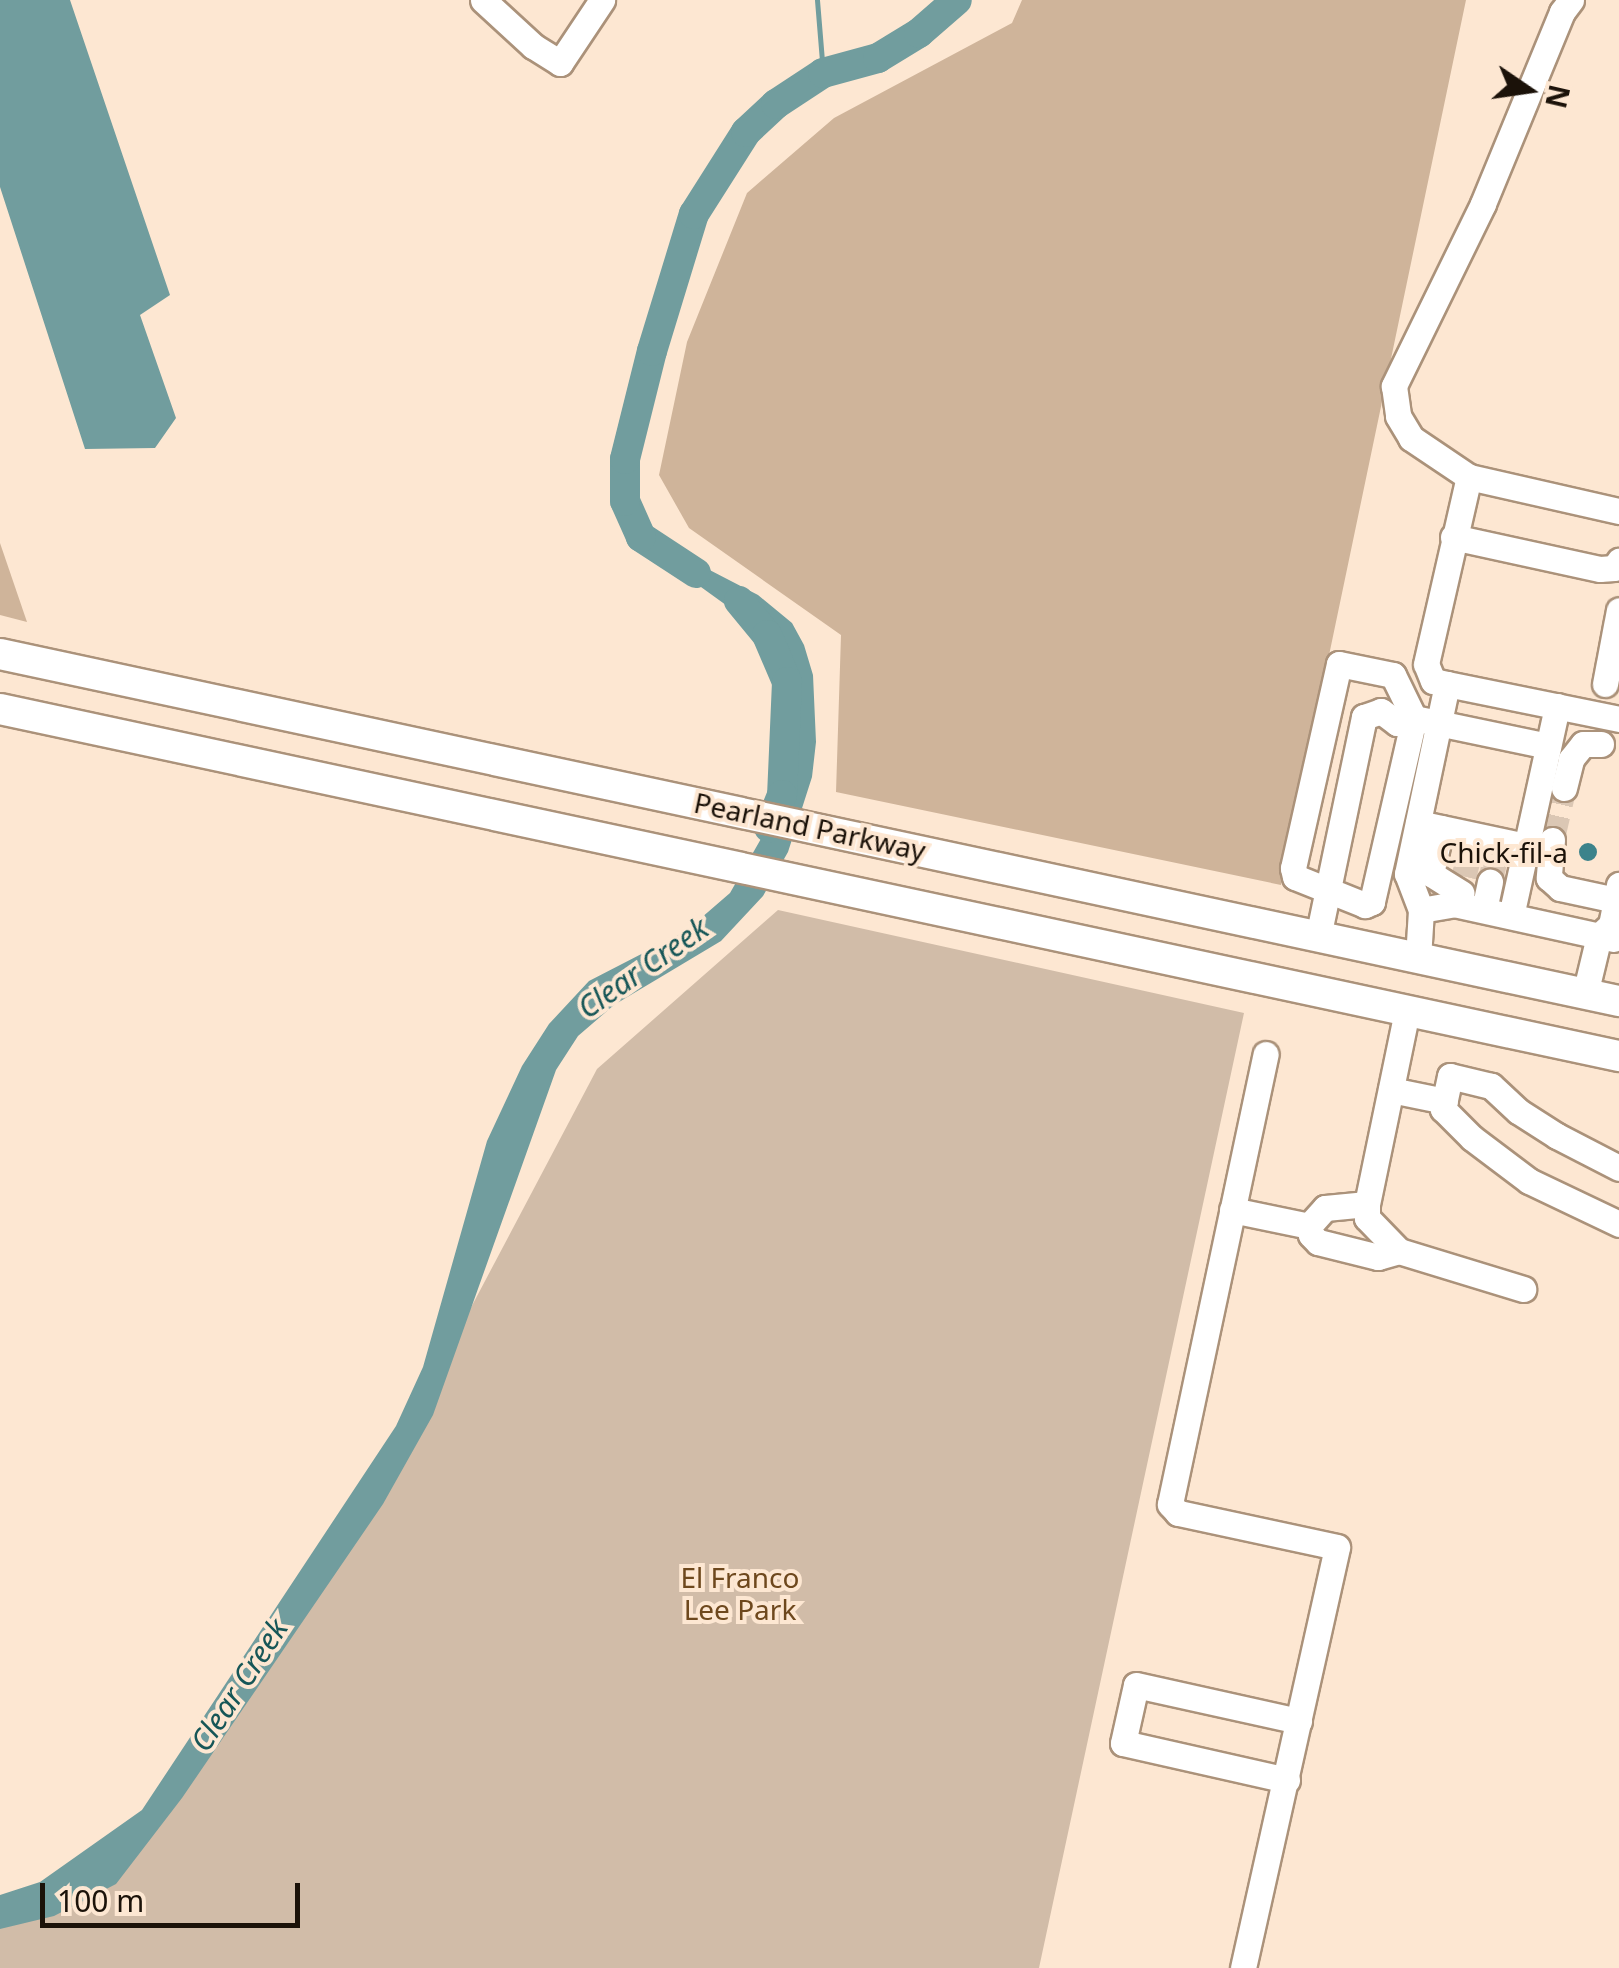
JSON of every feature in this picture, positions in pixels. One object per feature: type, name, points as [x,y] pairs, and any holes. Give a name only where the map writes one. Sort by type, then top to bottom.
[{"type":"main road","name":"Pearland Parkway","points":[[0,654],[1619,1001]]},
{"type":"main road","name":"Pearland Parkway","points":[[0,709],[1619,1056]]},
{"type":"main road","points":[[1408,1011],[1418,958]]},
{"type":"street","points":[[482,0],[533,46],[560,63],[602,0]]},
{"type":"street","points":[[1571,0],[1562,12],[1484,204],[1394,386],[1398,416],[1411,438],[1469,477],[1619,511]]},
{"type":"street","points":[[1469,477],[1426,664],[1433,681],[1619,718]]},
{"type":"street","points":[[1453,537],[1568,564],[1617,570]]},
{"type":"street","points":[[1605,684],[1619,610]]},
{"type":"street","points":[[1447,684],[1426,720],[1372,902],[1365,905],[1295,877],[1293,868],[1339,664],[1394,675],[1426,720],[1431,874],[1511,916],[1609,938]]},
{"type":"street","points":[[1511,916],[1539,843],[1548,746],[1557,706]]},
{"type":"street","points":[[1318,936],[1364,717],[1381,710],[1397,723],[1426,720],[1548,746]]},
{"type":"street","points":[[1564,788],[1572,759],[1582,744],[1601,744]]},
{"type":"street","points":[[1430,825],[1485,844],[1539,843]]},
{"type":"street","points":[[1418,958],[1421,910],[1408,874],[1430,825]]},
{"type":"street","points":[[1539,843],[1549,878],[1560,888],[1618,892],[1609,938],[1585,994]]},
{"type":"street","points":[[1421,910],[1471,893]]},
{"type":"street","points":[[1408,1011],[1366,1204],[1367,1218],[1376,1232],[1398,1251],[1523,1289]]},
{"type":"street","points":[[1242,1968],[1337,1547],[1178,1513],[1170,1504],[1266,1054]]},
{"type":"street","points":[[1619,1168],[1557,1136],[1490,1086],[1450,1076],[1443,1109],[1500,1162],[1560,1199],[1619,1224]]},
{"type":"street","points":[[1391,1090],[1445,1101]]},
{"type":"street","points":[[1309,1226],[1325,1208],[1366,1204]]},
{"type":"street","points":[[1232,1210],[1309,1226],[1318,1242],[1378,1257],[1398,1251]]},
{"type":"street","points":[[1286,1780],[1123,1743],[1136,1685],[1299,1721]]},
{"type":"green space","name":"El Franco Lee Park","points":[[778,910],[1244,1013],[1039,1968],[0,1968],[0,1910],[165,1800],[410,1423],[597,1069]]},
{"type":"shaded area","points":[[1022,0],[1466,0],[1281,885],[836,792],[841,635],[689,528],[659,475],[687,342],[747,193],[834,118],[1012,23]]},
{"type":"shaded area","points":[[0,543],[27,622],[0,615]]},
{"type":"water","points":[[0,0],[70,0],[170,295],[140,315],[176,418],[155,448],[85,449],[0,187]]},
{"type":"water","points":[[671,550],[758,595],[792,623],[804,645],[813,675],[816,742],[812,777],[788,852],[763,896],[721,941],[614,1005],[578,1036],[556,1070],[433,1415],[383,1504],[182,1798],[116,1884],[54,1916],[0,1929],[0,1895],[40,1882],[142,1810],[396,1426],[423,1367],[487,1141],[522,1066],[549,1024],[589,981],[686,931],[730,893],[762,837],[795,746],[794,677],[780,644],[658,556]]},
{"type":"waterway","points":[[817,0],[823,73]]},
{"type":"waterway","name":"Clear Creek","points":[[696,573],[641,537],[625,501],[625,459],[652,351],[694,214],[746,132],[776,104],[823,73],[878,58],[919,33],[957,0]]},
{"type":"waterway","name":"Clear Creek","points":[[739,601],[767,635],[787,682],[782,795],[769,828]]},
{"type":"tunnel","points":[[1552,840],[1564,788]]},
{"type":"tunnel","points":[[1464,876],[1471,848]]},
{"type":"tunnel","points":[[1490,882],[1496,855]]},
{"type":"place","name":"Chick-fil-a","points":[[1588,852]]}]
